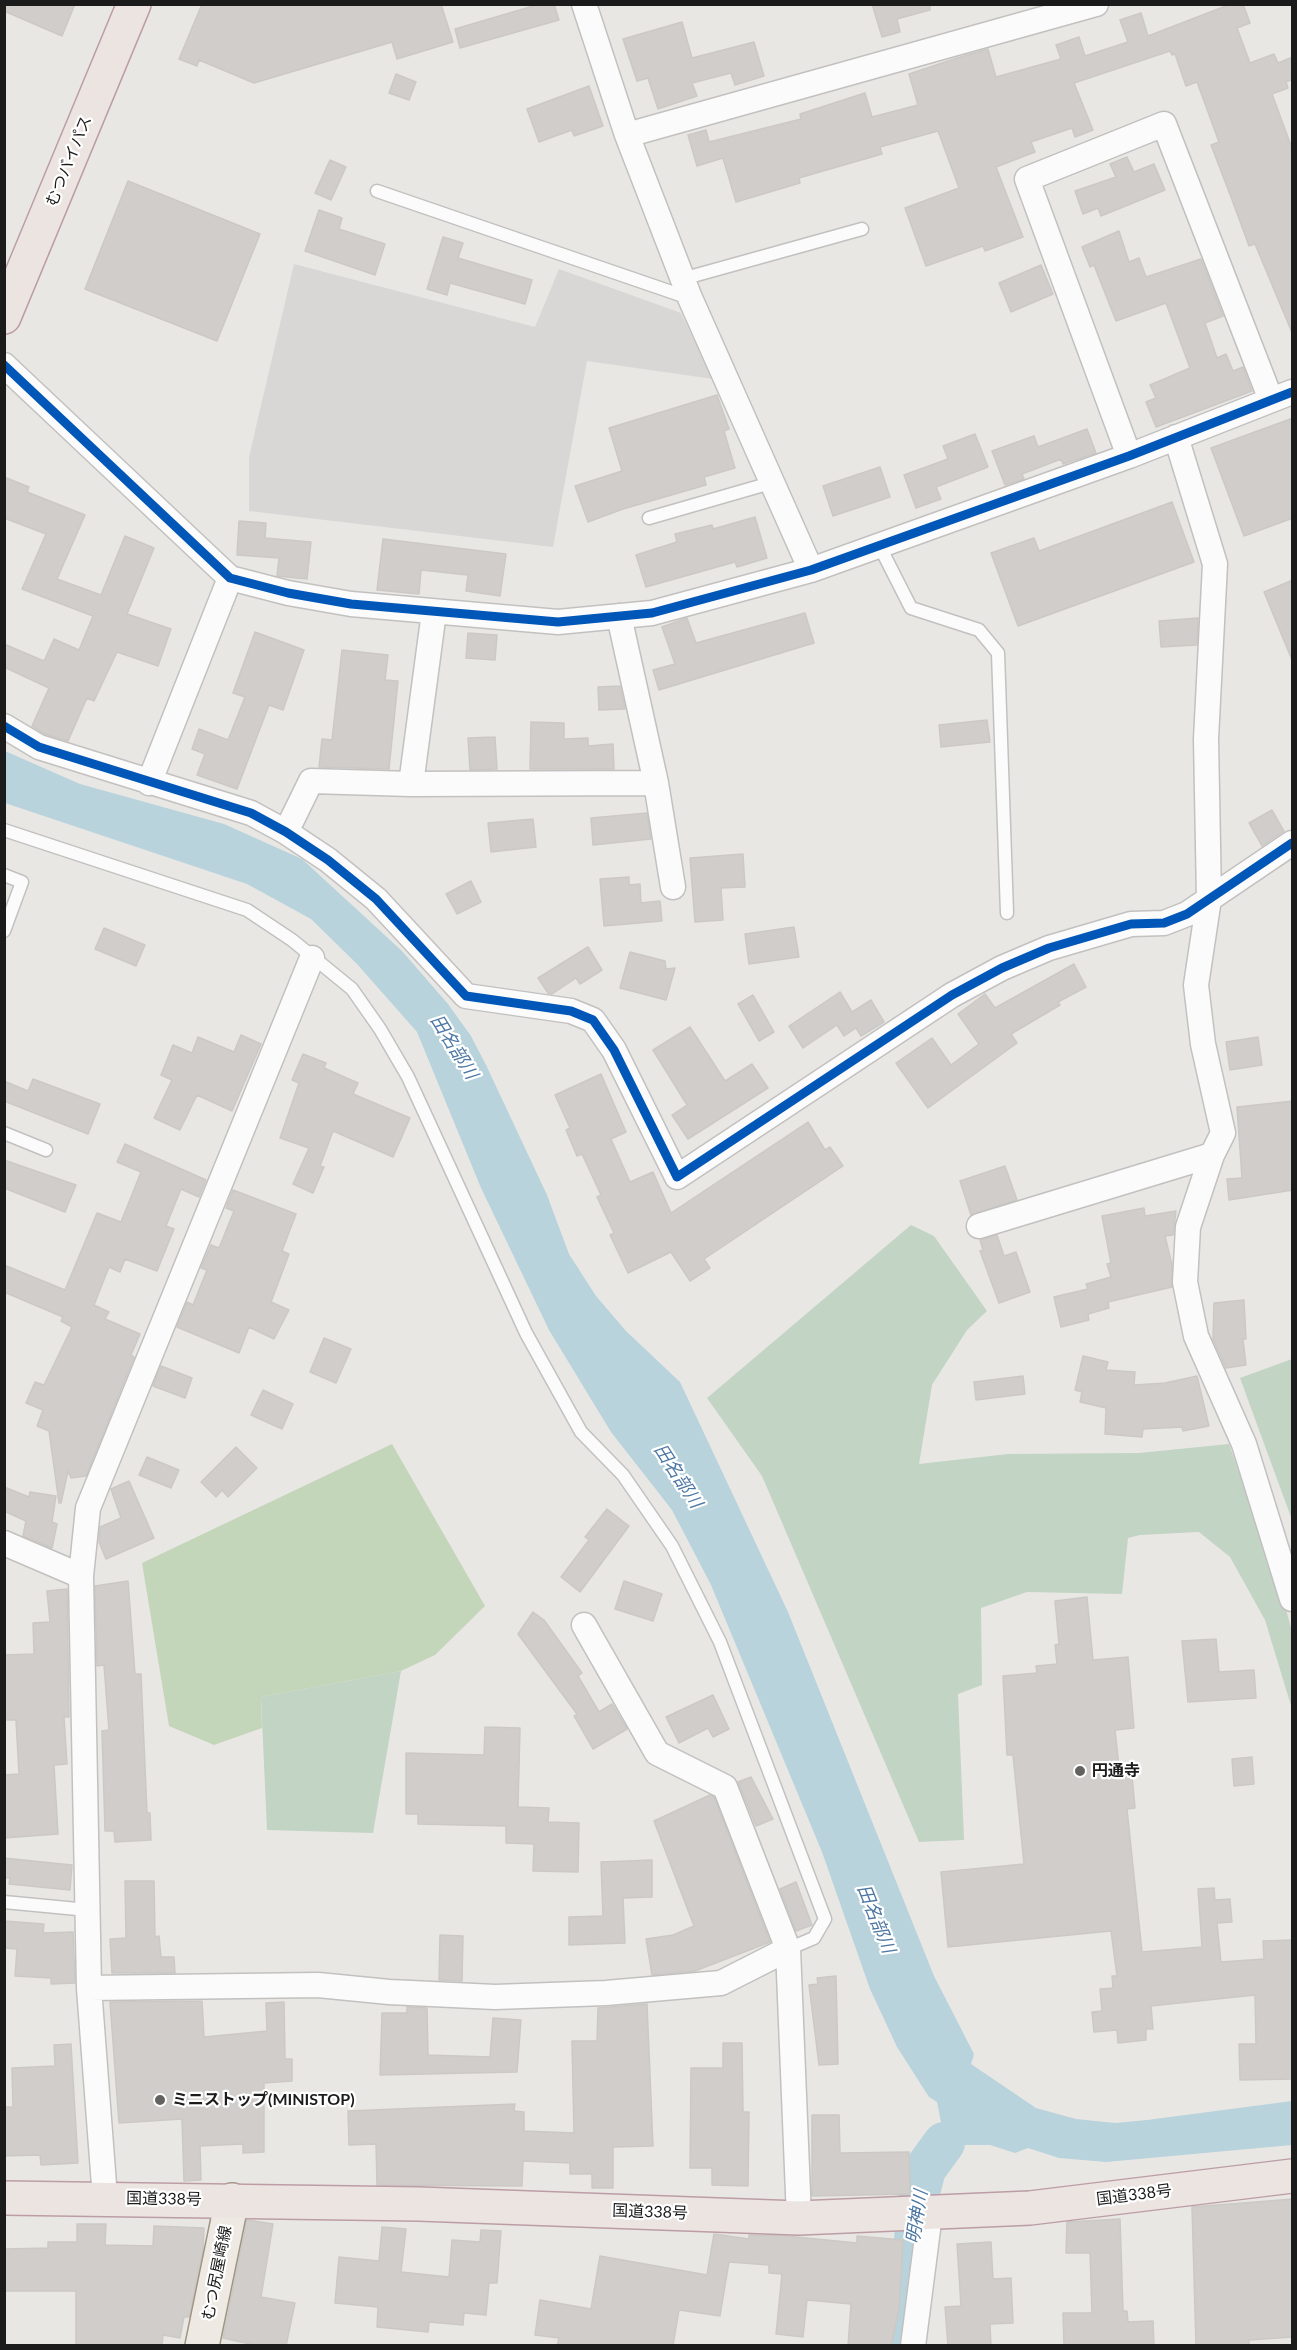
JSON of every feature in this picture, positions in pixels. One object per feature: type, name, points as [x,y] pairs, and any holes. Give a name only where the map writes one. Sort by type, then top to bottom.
[{"type":"highway","name":"むつバイパス","points":[[4,316],[134,4]]},
{"type":"highway","name":"国道338号","points":[[4,2198],[232,2200],[799,2218],[1030,2208],[1293,2176]]},
{"type":"main road","name":"むつ尻屋崎線","points":[[202,2346],[232,2200]]},
{"type":"street","points":[[584,4],[627,135],[686,289],[774,482],[811,570]]},
{"type":"street","points":[[627,135],[1096,4]]},
{"type":"street","points":[[4,365],[230,578],[288,593],[351,604],[434,612],[558,622],[652,613],[811,570],[1129,456],[1282,396],[1164,124],[1027,179],[1129,456]]},
{"type":"street","points":[[1176,437],[1215,564],[1206,739],[1209,899],[1196,985],[1203,1044],[1223,1133],[1212,1155],[1188,1227],[1185,1282],[1196,1336],[1244,1444],[1293,1599]]},
{"type":"street","points":[[149,783],[230,578]]},
{"type":"street","points":[[411,784],[434,612]]},
{"type":"street","points":[[619,615],[656,783],[673,887]]},
{"type":"street","points":[[4,726],[39,747],[251,813],[286,832],[328,860],[376,899],[466,996],[571,1011],[593,1020],[614,1050],[677,1176],[952,995],[1002,968],[1049,948],[1131,924],[1164,923],[1187,914],[1293,843]]},
{"type":"street","points":[[286,832],[311,781],[411,784],[656,783]]},
{"type":"street","points":[[105,2198],[89,1988],[81,1576],[88,1508],[312,958]]},
{"type":"street","points":[[979,1226],[1212,1155]]},
{"type":"street","points":[[4,1543],[81,1576]]},
{"type":"street","points":[[584,1625],[657,1753],[725,1787],[788,1949],[799,2218]]},
{"type":"street","points":[[89,1988],[318,1985],[389,1992],[495,1997],[606,1993],[721,1983],[788,1949]]},
{"type":"street","points":[[913,2346],[920,2214]]},
{"type":"lane","points":[[377,191],[686,289],[862,229]]},
{"type":"lane","points":[[649,518],[774,482]]},
{"type":"lane","points":[[880,546],[911,608],[979,630],[998,653],[1007,913]]},
{"type":"lane","points":[[4,830],[247,910],[352,989],[380,1029],[408,1077],[526,1333],[581,1432],[623,1475],[672,1546],[720,1642],[825,1919],[814,1938],[788,1949]]},
{"type":"lane","points":[[4,875],[22,882],[4,932]]},
{"type":"lane","points":[[4,1133],[46,1150]]},
{"type":"lane","points":[[4,1902],[88,1910]]},
{"type":"shaded area","points":[[294,264],[535,327],[559,269],[681,313],[713,379],[587,361],[553,547],[249,511],[249,457]]},
{"type":"green space","points":[[911,1225],[934,1236],[987,1311],[967,1330],[932,1385],[919,1464],[1008,1454],[1139,1453],[1229,1444],[1281,1591],[1292,1631],[1292,1709],[1265,1620],[1230,1557],[1199,1532],[1140,1535],[1128,1538],[1122,1594],[1027,1592],[981,1608],[982,1685],[958,1694],[964,1840],[919,1842],[762,1476],[707,1398]]},
{"type":"green space","points":[[1292,1359],[1292,1520],[1240,1378]]},
{"type":"green space","points":[[392,1444],[485,1606],[435,1655],[401,1671],[261,1697],[262,1728],[214,1745],[169,1726],[142,1563]]},
{"type":"green space","points":[[401,1671],[373,1833],[267,1830],[261,1697]]},
{"type":"water","name":"田名部川","points":[[5,751],[80,784],[224,824],[302,859],[402,951],[448,1004],[471,1036],[487,1067],[547,1195],[569,1254],[596,1296],[626,1331],[680,1382],[788,1612],[934,1976],[974,2054],[971,2064],[1036,2108],[1076,2119],[1115,2123],[1292,2101],[1292,2145],[1106,2162],[1059,2158],[1028,2148],[1015,2153],[990,2145],[962,2145],[945,2155],[931,2170],[926,2193],[913,2191],[927,2144],[943,2132],[937,2102],[929,2097],[897,2047],[870,1989],[822,1852],[711,1585],[672,1510],[611,1432],[549,1330],[481,1188],[417,1032],[357,964],[311,919],[247,884],[5,803]]},
{"type":"building","points":[[4,4],[75,4],[62,36],[4,11]]},
{"type":"building","points":[[202,4],[441,4],[453,42],[397,59],[392,42],[254,83],[199,60],[197,66],[179,59]]},
{"type":"building","points":[[540,4],[554,4],[559,20],[460,48],[455,29]]},
{"type":"building","points":[[872,4],[930,4],[930,10],[897,19],[900,32],[882,37]]},
{"type":"building","points":[[1231,4],[1243,4],[1250,23],[1237,28],[1250,63],[1274,54],[1278,63],[1293,57],[1293,79],[1286,82],[1288,88],[1272,94],[1293,151],[1293,335],[1255,244],[1249,246],[1211,145],[1219,142],[1197,82],[1186,86],[1175,54],[1172,55],[1170,51],[1074,83],[1093,130],[1075,137],[1072,128],[1031,142],[1035,152],[996,167],[1023,237],[985,251],[983,246],[926,266],[905,208],[959,188],[938,131],[880,147],[882,154],[799,178],[800,183],[736,202],[723,158],[697,166],[688,135],[706,130],[709,142],[801,119],[800,114],[865,93],[872,117],[918,105],[909,74],[957,58],[988,49],[996,77],[1061,59],[1056,45],[1079,37],[1085,56],[1128,42],[1120,20],[1141,13],[1148,36]]},
{"type":"building","points":[[682,22],[692,58],[754,42],[764,76],[735,85],[731,73],[692,83],[697,96],[658,109],[648,78],[637,81],[623,39]]},
{"type":"building","points":[[396,74],[416,82],[409,100],[389,93]]},
{"type":"building","points":[[589,86],[603,126],[574,136],[572,130],[539,142],[527,109]]},
{"type":"building","points":[[1127,157],[1134,172],[1154,164],[1165,190],[1101,216],[1098,208],[1083,214],[1075,191],[1116,177],[1110,164]]},
{"type":"building","points":[[330,160],[346,167],[331,200],[315,193]]},
{"type":"building","points":[[128,181],[260,234],[217,341],[85,289]]},
{"type":"building","points":[[319,210],[342,218],[339,229],[385,244],[375,275],[305,251]]},
{"type":"building","points":[[1119,231],[1129,262],[1139,258],[1146,277],[1201,259],[1223,316],[1205,323],[1217,358],[1226,354],[1233,371],[1243,367],[1252,391],[1156,427],[1146,402],[1156,398],[1150,385],[1190,368],[1166,303],[1116,321],[1094,265],[1090,267],[1082,247]]},
{"type":"building","points":[[443,237],[463,243],[458,258],[532,280],[525,304],[450,283],[447,295],[427,289]]},
{"type":"building","points":[[1041,265],[1053,294],[1011,312],[999,283]]},
{"type":"building","points":[[717,395],[729,429],[724,431],[735,468],[704,477],[706,485],[623,509],[588,522],[575,486],[622,471],[609,428]]},
{"type":"building","points":[[1293,418],[1293,518],[1244,536],[1211,448]]},
{"type":"building","points":[[1087,429],[1096,453],[1063,464],[1061,459],[1022,474],[1024,479],[1005,485],[992,451],[1034,436],[1038,447]]},
{"type":"building","points":[[975,434],[988,467],[936,487],[941,499],[916,508],[904,475],[948,459],[943,446]]},
{"type":"building","points":[[880,467],[890,497],[833,516],[823,486]]},
{"type":"building","points":[[4,477],[29,487],[27,492],[85,515],[57,579],[101,595],[125,536],[154,548],[127,614],[171,629],[158,666],[117,652],[94,701],[87,698],[68,741],[45,734],[32,726],[49,688],[4,667],[4,644],[44,661],[54,639],[79,650],[93,616],[22,589],[46,534],[4,518]]},
{"type":"building","points":[[1172,502],[1194,562],[1018,626],[991,553],[1034,538],[1039,551]]},
{"type":"building","points":[[755,517],[767,558],[737,567],[735,562],[646,587],[636,555],[677,542],[675,534],[712,525],[713,529]]},
{"type":"building","points":[[239,521],[266,523],[265,538],[311,542],[307,579],[277,576],[279,558],[237,555]]},
{"type":"building","points":[[383,539],[506,554],[500,596],[466,591],[468,575],[421,570],[419,594],[377,590]]},
{"type":"building","points":[[1293,580],[1293,660],[1292,660],[1264,592]]},
{"type":"building","points":[[805,613],[814,643],[659,690],[653,670],[675,664],[662,627],[687,618],[696,643]]},
{"type":"building","points":[[1198,618],[1197,645],[1161,647],[1159,621]]},
{"type":"building","points":[[255,632],[304,650],[283,710],[269,705],[237,789],[197,775],[205,754],[192,749],[199,729],[228,740],[245,697],[233,693]]},
{"type":"building","points":[[468,633],[497,635],[495,660],[466,658]]},
{"type":"building","points":[[342,650],[388,655],[385,680],[398,681],[389,769],[319,767],[322,739],[332,740]]},
{"type":"building","points":[[620,686],[625,709],[599,710],[598,687]]},
{"type":"building","points":[[987,720],[990,742],[941,747],[939,725]]},
{"type":"building","points":[[531,722],[564,723],[564,739],[588,738],[588,746],[613,744],[614,769],[530,769]]},
{"type":"building","points":[[495,737],[497,769],[470,770],[468,738]]},
{"type":"building","points":[[1272,810],[1284,831],[1262,846],[1249,823]]},
{"type":"building","points":[[647,813],[651,839],[593,845],[591,818]]},
{"type":"building","points":[[533,819],[536,847],[491,852],[488,823]]},
{"type":"building","points":[[743,854],[745,887],[721,888],[723,920],[695,922],[690,858]]},
{"type":"building","points":[[629,877],[629,885],[640,884],[641,903],[660,901],[662,921],[604,926],[600,879]]},
{"type":"building","points":[[471,881],[481,902],[457,914],[446,894]]},
{"type":"building","points":[[794,927],[799,957],[749,964],[745,934]]},
{"type":"building","points":[[104,928],[145,945],[136,966],[95,949]]},
{"type":"building","points":[[588,947],[602,970],[580,984],[576,978],[552,994],[548,993],[538,978]]},
{"type":"building","points":[[630,952],[665,961],[666,969],[675,968],[666,1000],[620,988]]},
{"type":"building","points":[[1074,964],[1086,987],[1058,1002],[1060,1005],[1011,1034],[1017,1043],[928,1108],[896,1063],[932,1038],[951,1065],[979,1044],[958,1014],[985,994],[995,1008]]},
{"type":"building","points":[[840,992],[852,1012],[871,1000],[884,1022],[861,1036],[856,1028],[844,1036],[837,1025],[803,1048],[789,1026]]},
{"type":"building","points":[[753,995],[774,1032],[759,1041],[738,1004]]},
{"type":"building","points":[[690,1027],[725,1081],[752,1064],[768,1088],[688,1139],[672,1115],[687,1105],[653,1050]]},
{"type":"building","points":[[241,1035],[261,1044],[232,1111],[197,1095],[180,1130],[154,1118],[172,1080],[161,1075],[173,1045],[192,1053],[198,1037],[234,1052]]},
{"type":"building","points":[[1258,1037],[1262,1065],[1230,1070],[1226,1042]]},
{"type":"building","points":[[303,1054],[326,1063],[324,1068],[358,1083],[353,1094],[410,1118],[393,1157],[333,1131],[320,1166],[324,1167],[313,1193],[293,1184],[309,1148],[280,1138],[299,1083],[292,1080]]},
{"type":"building","points":[[601,1074],[626,1132],[611,1139],[630,1182],[653,1172],[671,1213],[808,1122],[825,1150],[830,1147],[843,1166],[704,1259],[710,1268],[690,1281],[671,1252],[628,1273],[610,1235],[614,1233],[597,1197],[601,1195],[582,1154],[577,1156],[566,1130],[570,1128],[555,1095]]},
{"type":"building","points":[[33,1079],[100,1104],[88,1134],[4,1101],[4,1081],[28,1091]]},
{"type":"building","points":[[1293,1101],[1293,1190],[1229,1200],[1227,1179],[1242,1178],[1237,1107]]},
{"type":"building","points":[[125,1144],[206,1180],[199,1197],[181,1189],[166,1226],[174,1229],[157,1271],[125,1259],[120,1272],[109,1267],[94,1305],[109,1312],[105,1319],[140,1334],[131,1355],[134,1357],[86,1476],[71,1478],[68,1471],[61,1503],[59,1503],[49,1431],[37,1426],[43,1410],[26,1403],[35,1382],[44,1385],[72,1327],[61,1321],[63,1317],[4,1292],[4,1265],[65,1290],[97,1213],[121,1222],[141,1172],[117,1162]]},
{"type":"building","points":[[4,1160],[76,1185],[65,1212],[4,1188]]},
{"type":"building","points":[[1005,1166],[1017,1200],[971,1215],[960,1181]]},
{"type":"building","points":[[233,1190],[296,1214],[282,1251],[289,1254],[271,1302],[289,1310],[274,1339],[249,1327],[239,1353],[177,1327],[187,1302],[193,1305],[207,1270],[201,1268],[211,1245],[219,1248],[234,1211],[226,1208]]},
{"type":"building","points":[[1144,1208],[1145,1216],[1176,1211],[1173,1235],[1165,1236],[1172,1265],[1172,1287],[1108,1302],[1109,1308],[1088,1314],[1089,1320],[1061,1327],[1054,1297],[1088,1289],[1086,1284],[1111,1277],[1107,1264],[1111,1263],[1102,1216]]},
{"type":"building","points":[[997,1235],[1004,1256],[1016,1252],[1030,1292],[999,1303],[980,1251],[983,1250],[980,1240]]},
{"type":"building","points":[[1244,1300],[1246,1339],[1243,1339],[1246,1365],[1226,1368],[1213,1339],[1214,1303]]},
{"type":"building","points":[[324,1338],[351,1349],[336,1383],[310,1372]]},
{"type":"building","points":[[1083,1356],[1108,1362],[1106,1370],[1135,1372],[1134,1385],[1165,1383],[1197,1376],[1209,1426],[1183,1431],[1182,1427],[1143,1429],[1142,1437],[1105,1434],[1106,1408],[1080,1402],[1082,1392],[1075,1390]]},
{"type":"building","points":[[161,1366],[192,1378],[185,1398],[153,1386]]},
{"type":"building","points":[[1023,1376],[1025,1394],[976,1400],[974,1382]]},
{"type":"building","points":[[263,1390],[293,1404],[282,1429],[251,1415]]},
{"type":"building","points":[[236,1447],[257,1468],[228,1497],[222,1490],[216,1497],[201,1482]]},
{"type":"building","points":[[147,1457],[179,1470],[171,1488],[139,1475]]},
{"type":"building","points":[[129,1481],[154,1538],[106,1559],[99,1542],[100,1527],[121,1518],[111,1489]]},
{"type":"building","points":[[4,1487],[29,1497],[30,1492],[56,1496],[52,1522],[57,1524],[52,1548],[23,1536],[26,1521],[4,1511]]},
{"type":"building","points":[[607,1509],[629,1526],[580,1592],[561,1577],[589,1540],[585,1537]]},
{"type":"building","points":[[128,1581],[135,1674],[141,1674],[147,1813],[150,1813],[151,1840],[115,1842],[114,1831],[105,1831],[102,1731],[109,1730],[104,1665],[97,1666],[95,1586]]},
{"type":"building","points":[[624,1581],[662,1594],[653,1621],[615,1609]]},
{"type":"building","points":[[67,1589],[69,1717],[64,1717],[67,1764],[54,1765],[58,1834],[4,1838],[4,1775],[19,1774],[16,1720],[4,1720],[4,1655],[34,1654],[33,1623],[50,1622],[47,1591]]},
{"type":"building","name":"円通寺","points":[[1087,1597],[1093,1660],[1128,1657],[1134,1728],[1115,1730],[1119,1766],[1131,1765],[1135,1808],[1127,1809],[1142,1952],[1202,1947],[1198,1889],[1214,1888],[1215,1900],[1230,1899],[1232,1922],[1217,1923],[1221,1962],[1264,1959],[1263,1941],[1293,1940],[1293,2079],[1240,2080],[1239,2044],[1256,2044],[1255,1995],[1151,2006],[1153,2029],[1146,2029],[1146,2040],[1118,2043],[1117,2030],[1094,2032],[1092,2012],[1102,2011],[1100,1989],[1113,1988],[1112,1976],[1117,1976],[1111,1931],[948,1947],[941,1872],[1024,1864],[1013,1755],[1007,1755],[1003,1676],[1037,1673],[1036,1666],[1057,1664],[1055,1645],[1059,1644],[1055,1601]]},
{"type":"building","points":[[533,1612],[544,1620],[582,1673],[578,1676],[599,1712],[612,1704],[627,1729],[593,1749],[574,1716],[577,1714],[518,1634]]},
{"type":"building","points":[[1216,1639],[1219,1672],[1254,1670],[1256,1698],[1188,1702],[1182,1641]]},
{"type":"building","points":[[713,1695],[729,1729],[713,1737],[708,1728],[679,1743],[666,1717]]},
{"type":"building","points":[[485,1727],[520,1728],[518,1807],[549,1808],[548,1822],[579,1823],[578,1872],[533,1871],[534,1844],[506,1843],[506,1826],[418,1824],[418,1814],[406,1814],[406,1753],[484,1755]]},
{"type":"building","points":[[1252,1757],[1254,1784],[1234,1786],[1232,1759]]},
{"type":"building","points":[[751,1777],[773,1819],[756,1826],[738,1782]]},
{"type":"building","points":[[710,1795],[714,1797],[770,1942],[695,1971],[652,1975],[646,1939],[673,1935],[694,1926],[654,1821]]},
{"type":"building","points":[[4,1858],[72,1865],[70,1890],[9,1884],[10,1878],[4,1878]]},
{"type":"building","points":[[652,1860],[652,1897],[623,1898],[625,1943],[569,1945],[569,1917],[603,1916],[601,1862]]},
{"type":"building","points":[[125,1881],[154,1881],[155,1937],[159,1936],[161,1957],[174,1957],[175,1973],[112,1973],[110,1939],[126,1938]]},
{"type":"building","points":[[796,1882],[812,1925],[796,1931],[780,1889]]},
{"type":"building","points":[[4,1921],[44,1924],[43,1933],[73,1932],[75,1983],[51,1984],[51,1978],[15,1976],[17,1949],[4,1948]]},
{"type":"building","points":[[440,1935],[463,1936],[462,1981],[439,1980]]},
{"type":"building","points":[[836,1976],[838,2064],[819,2065],[809,1985],[818,1984],[817,1978]]},
{"type":"building","points":[[202,2001],[204,2037],[267,2031],[266,2003],[284,2002],[285,2059],[292,2059],[292,2081],[264,2083],[264,2152],[243,2153],[243,2144],[200,2146],[201,2180],[184,2181],[182,2119],[119,2123],[110,2002]]},
{"type":"building","points":[[647,2004],[653,2146],[613,2147],[613,2188],[592,2188],[592,2174],[570,2174],[570,2163],[523,2161],[522,2186],[377,2185],[376,2144],[349,2145],[348,2111],[515,2104],[514,2111],[524,2112],[524,2131],[574,2133],[572,2041],[597,2041],[598,2008]]},
{"type":"building","points":[[407,2007],[427,2008],[428,2055],[490,2057],[493,2018],[521,2020],[517,2072],[380,2075],[382,2013],[407,2013]]},
{"type":"building","points":[[723,2043],[742,2043],[743,2112],[749,2112],[748,2186],[712,2185],[712,2168],[690,2168],[691,2068],[723,2068]]},
{"type":"building","points":[[71,2044],[78,2163],[41,2165],[40,2155],[4,2156],[4,2107],[13,2107],[12,2068],[55,2066],[54,2045]]},
{"type":"building","points":[[812,2115],[839,2115],[840,2153],[909,2152],[910,2194],[812,2196]]},
{"type":"building","points":[[1293,2199],[1293,2337],[1249,2340],[1249,2346],[1196,2346],[1192,2207]]},
{"type":"building","points":[[1120,2219],[1123,2311],[1127,2311],[1128,2322],[1153,2321],[1154,2346],[1064,2346],[1063,2313],[1092,2313],[1090,2253],[1066,2253],[1067,2222]]},
{"type":"building","points":[[247,2220],[273,2224],[261,2297],[295,2303],[286,2346],[259,2346],[223,2338]]},
{"type":"building","points":[[77,2224],[106,2224],[105,2245],[153,2246],[154,2226],[204,2228],[203,2249],[189,2317],[184,2317],[180,2338],[163,2335],[162,2346],[76,2346],[76,2291],[4,2291],[4,2249],[48,2248],[48,2242],[77,2242]]},
{"type":"building","points":[[382,2227],[406,2229],[401,2272],[449,2277],[452,2240],[480,2242],[481,2230],[501,2231],[497,2283],[489,2283],[486,2315],[464,2313],[463,2325],[429,2322],[428,2332],[377,2327],[378,2307],[335,2303],[339,2257],[379,2261]]},
{"type":"building","points":[[714,2234],[749,2239],[749,2235],[786,2236],[857,2243],[857,2236],[903,2240],[899,2309],[891,2346],[848,2346],[851,2304],[807,2300],[803,2337],[776,2334],[782,2274],[769,2273],[769,2265],[729,2262],[720,2316],[679,2310],[673,2346],[557,2346],[559,2338],[535,2335],[540,2300],[591,2309],[600,2256],[707,2275]]},
{"type":"building","points":[[991,2242],[993,2279],[1011,2278],[1013,2323],[990,2324],[991,2346],[948,2346],[945,2307],[961,2306],[957,2244]]},
{"type":"waterway","name":"明神川","points":[[896,2346],[915,2240],[919,2193],[925,2169],[944,2143]]},
{"type":"cycle path","points":[[4,365],[230,578],[288,593],[351,604],[558,622],[652,613],[811,570],[1129,456],[1292,392]]},
{"type":"cycle path","points":[[4,726],[39,747],[251,813],[286,832],[328,860],[376,899],[466,996],[571,1011],[593,1020],[614,1050],[677,1177],[952,995],[1002,968],[1049,948],[1131,924],[1164,923],[1187,914],[1292,843]]},
{"type":"place","name":"円通寺","points":[[1080,1771]]},
{"type":"place","name":"ミニストップ(MINISTOP)","points":[[160,2100]]}]
